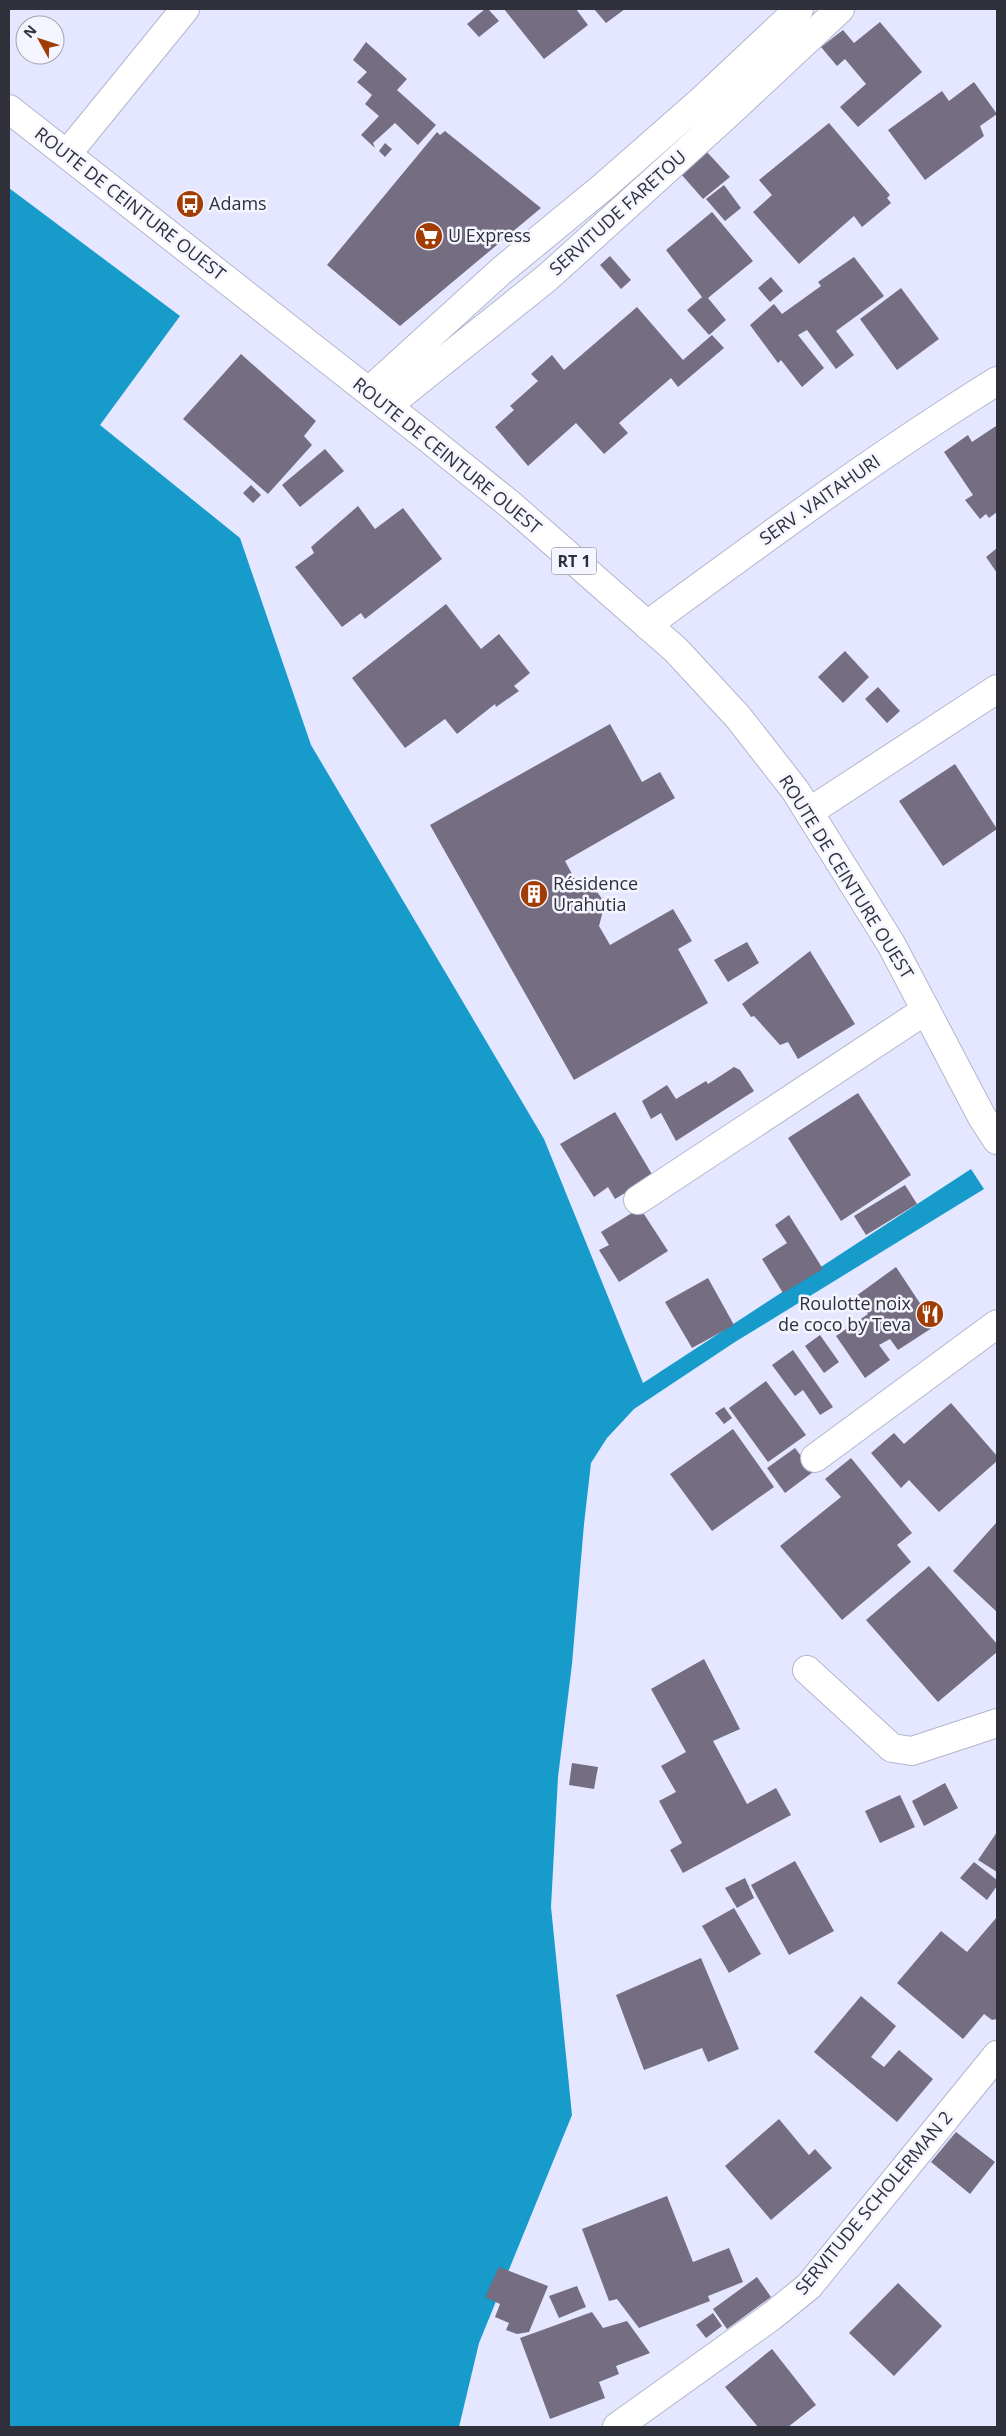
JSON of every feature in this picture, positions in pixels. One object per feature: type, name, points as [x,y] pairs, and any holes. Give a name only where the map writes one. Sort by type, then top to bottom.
[{"type":"street","points":[[67,154],[185,9]]},
{"type":"street","name":"SERVITUDE FARETOU","points":[[378,398],[501,270],[603,187],[700,101],[799,9]]},
{"type":"street","name":"SERVITUDE FARETOU","points":[[378,398],[548,277],[730,112],[840,9]]},
{"type":"street","name":"ROUTE DE CEINTURE OUEST","points":[[9,109],[378,398],[512,506],[676,650],[738,717],[785,777],[809,812],[890,944],[982,1117],[997,1140]]},
{"type":"street","name":"SERV .VAITAHURI","points":[[647,625],[817,502],[949,410],[997,380]]},
{"type":"street","points":[[809,812],[997,689]]},
{"type":"street","points":[[638,1200],[926,1010]]},
{"type":"street","points":[[815,1458],[997,1324]]},
{"type":"street","points":[[807,1670],[892,1748],[912,1751],[997,1723]]},
{"type":"street","name":"SERVITUDE SCHOLERMAN 2","points":[[617,2427],[766,2320],[809,2286],[997,2055]]},
{"type":"water","points":[[9,188],[180,316],[100,425],[240,538],[311,745],[544,1139],[643,1383],[971,1169],[984,1189],[735,1342],[634,1409],[607,1438],[591,1463],[572,1664],[558,1777],[551,1907],[572,2115],[479,2343],[459,2427],[9,2427]]},
{"type":"building","points":[[485,9],[488,9],[499,21],[479,37],[467,24]]},
{"type":"building","points":[[504,9],[576,9],[588,25],[544,59]]},
{"type":"building","points":[[594,9],[625,9],[606,23]]},
{"type":"building","points":[[880,22],[922,72],[858,127],[840,107],[866,84],[845,59],[837,66],[821,47],[843,30],[854,43]]},
{"type":"building","points":[[366,42],[407,79],[397,90],[436,125],[418,145],[395,123],[373,143],[375,148],[361,135],[379,116],[365,104],[372,95],[357,82],[367,72],[353,60]]},
{"type":"building","points":[[974,82],[997,114],[980,126],[984,136],[925,180],[888,130],[942,91],[949,101]]},
{"type":"building","points":[[829,123],[890,195],[887,198],[891,203],[862,227],[854,216],[799,264],[753,212],[772,195],[759,180]]},
{"type":"building","name":"U Express","points":[[445,131],[541,208],[400,326],[327,265],[437,132],[440,135]]},
{"type":"building","points":[[385,143],[392,149],[385,157],[379,151]]},
{"type":"building","points":[[707,152],[730,177],[703,199],[681,174]]},
{"type":"building","points":[[724,185],[741,208],[725,221],[706,199]]},
{"type":"building","points":[[712,212],[753,261],[708,298],[726,320],[709,335],[687,310],[702,297],[666,250]]},
{"type":"building","points":[[610,256],[631,280],[621,289],[600,265]]},
{"type":"building","points":[[854,257],[884,296],[836,331],[854,355],[836,369],[807,330],[798,335],[824,368],[802,387],[781,360],[778,363],[750,325],[774,304],[782,314],[821,286],[818,282]]},
{"type":"building","points":[[771,277],[783,291],[770,302],[758,288]]},
{"type":"building","points":[[901,288],[939,339],[897,370],[860,319]]},
{"type":"building","points":[[637,307],[683,360],[712,335],[724,348],[678,387],[671,378],[619,423],[628,433],[604,454],[576,423],[528,466],[495,427],[514,410],[510,406],[538,381],[531,374],[552,355],[564,370]]},
{"type":"building","points":[[241,354],[316,421],[304,436],[312,445],[268,494],[183,419]]},
{"type":"building","points":[[996,426],[997,512],[989,518],[986,514],[980,519],[965,500],[973,495],[944,452],[968,435],[972,442]]},
{"type":"building","points":[[325,449],[344,471],[300,507],[282,485]]},
{"type":"building","points":[[251,485],[261,495],[253,503],[243,493]]},
{"type":"building","points":[[358,506],[375,529],[403,508],[442,559],[365,619],[361,613],[342,627],[295,567],[314,553],[311,547]]},
{"type":"building","points":[[997,548],[997,573],[986,557]]},
{"type":"building","points":[[446,604],[481,649],[499,634],[530,673],[514,686],[519,691],[496,707],[495,704],[457,734],[445,719],[405,748],[352,678]]},
{"type":"building","points":[[845,651],[869,677],[843,703],[818,677]]},
{"type":"building","points":[[878,687],[900,711],[887,723],[865,699]]},
{"type":"building","name":"Résidence Urahutia","points":[[610,724],[642,782],[660,772],[675,798],[565,861],[578,885],[592,885],[605,903],[599,926],[610,945],[673,909],[692,941],[678,949],[708,1003],[574,1080],[430,825]]},
{"type":"building","points":[[955,764],[997,829],[943,866],[899,801]]},
{"type":"building","points":[[747,942],[759,963],[728,982],[714,960]]},
{"type":"building","points":[[810,951],[855,1024],[798,1059],[788,1042],[780,1045],[754,1016],[751,1017],[742,1004]]},
{"type":"building","points":[[734,1067],[740,1070],[754,1091],[676,1141],[661,1113],[651,1119],[642,1101],[667,1085],[676,1099],[706,1081],[708,1084]]},
{"type":"building","points":[[858,1093],[911,1175],[841,1221],[788,1138]]},
{"type":"building","points":[[615,1112],[653,1176],[615,1199],[608,1187],[594,1197],[560,1144]]},
{"type":"building","points":[[905,1185],[917,1204],[866,1235],[854,1216]]},
{"type":"building","points":[[640,1208],[668,1251],[619,1282],[599,1250],[609,1245],[601,1232]]},
{"type":"building","points":[[789,1215],[823,1269],[783,1293],[762,1259],[787,1243],[775,1225]]},
{"type":"building","points":[[896,1267],[935,1326],[898,1350],[890,1339],[879,1345],[890,1360],[865,1378],[836,1336],[868,1314],[856,1296]]},
{"type":"building","points":[[708,1278],[734,1325],[692,1348],[665,1302]]},
{"type":"building","points":[[820,1335],[839,1362],[824,1373],[805,1346]]},
{"type":"building","points":[[793,1350],[833,1407],[820,1415],[803,1390],[795,1396],[772,1365]]},
{"type":"building","points":[[766,1381],[806,1435],[768,1462],[729,1408]]},
{"type":"building","points":[[951,1403],[997,1456],[997,1461],[939,1512],[909,1480],[901,1488],[871,1453],[894,1433],[904,1444]]},
{"type":"building","points":[[724,1407],[732,1418],[724,1424],[715,1413]]},
{"type":"building","points":[[733,1429],[774,1487],[712,1531],[670,1474]]},
{"type":"building","points":[[795,1448],[813,1472],[785,1493],[767,1468]]},
{"type":"building","points":[[851,1458],[912,1533],[897,1545],[911,1562],[842,1620],[780,1546],[841,1497],[825,1479]]},
{"type":"building","points":[[997,1522],[997,1612],[953,1571]]},
{"type":"building","points":[[929,1566],[997,1644],[997,1652],[938,1702],[866,1620]]},
{"type":"building","points":[[704,1659],[740,1729],[713,1741],[747,1804],[776,1788],[791,1815],[683,1873],[670,1850],[682,1843],[659,1801],[676,1792],[661,1766],[686,1752],[651,1689]]},
{"type":"building","points":[[572,1763],[598,1767],[594,1789],[569,1785]]},
{"type":"building","points":[[945,1783],[958,1808],[924,1826],[912,1801]]},
{"type":"building","points":[[900,1795],[915,1827],[880,1843],[865,1811]]},
{"type":"building","points":[[997,1832],[997,1872],[978,1860]]},
{"type":"building","points":[[795,1861],[834,1931],[789,1955],[751,1885]]},
{"type":"building","points":[[974,1862],[997,1880],[997,1886],[987,1900],[960,1878]]},
{"type":"building","points":[[745,1878],[754,1898],[737,1908],[725,1888]]},
{"type":"building","points":[[734,1908],[761,1954],[729,1973],[702,1926]]},
{"type":"building","points":[[997,1917],[997,2019],[992,2020],[984,2014],[963,2039],[897,1983],[941,1931],[967,1952]]},
{"type":"building","points":[[701,1958],[739,2049],[708,2062],[702,2048],[644,2070],[616,1995]]},
{"type":"building","points":[[861,1996],[896,2026],[871,2057],[884,2067],[899,2050],[933,2079],[897,2122],[814,2052]]},
{"type":"building","points":[[779,2119],[809,2155],[815,2149],[832,2168],[771,2220],[725,2166]]},
{"type":"building","points":[[956,2132],[995,2162],[970,2194],[931,2162]]},
{"type":"building","points":[[667,2196],[693,2262],[729,2248],[743,2282],[708,2296],[710,2301],[639,2328],[617,2299],[609,2301],[582,2229]]},
{"type":"building","points":[[499,2267],[548,2286],[529,2332],[517,2334],[506,2330],[509,2323],[495,2317],[500,2304],[485,2297]]},
{"type":"building","points":[[757,2277],[771,2297],[727,2329],[713,2309]]},
{"type":"building","points":[[898,2283],[942,2326],[894,2376],[849,2333]]},
{"type":"building","points":[[577,2286],[586,2307],[559,2318],[549,2296]]},
{"type":"building","points":[[592,2312],[603,2328],[627,2321],[650,2353],[616,2366],[619,2374],[599,2382],[605,2398],[550,2419],[520,2338]]},
{"type":"building","points":[[713,2313],[722,2326],[706,2338],[696,2325]]},
{"type":"building","points":[[772,2349],[816,2405],[788,2427],[758,2427],[725,2387]]},
{"type":"place","name":"Adams","points":[[190,204]]},
{"type":"place","name":"U Express","points":[[429,236]]},
{"type":"place","name":"Résidence Urahutia","points":[[534,894]]},
{"type":"place","name":"Roulotte noix de coco by Teva","points":[[930,1314]]}]
